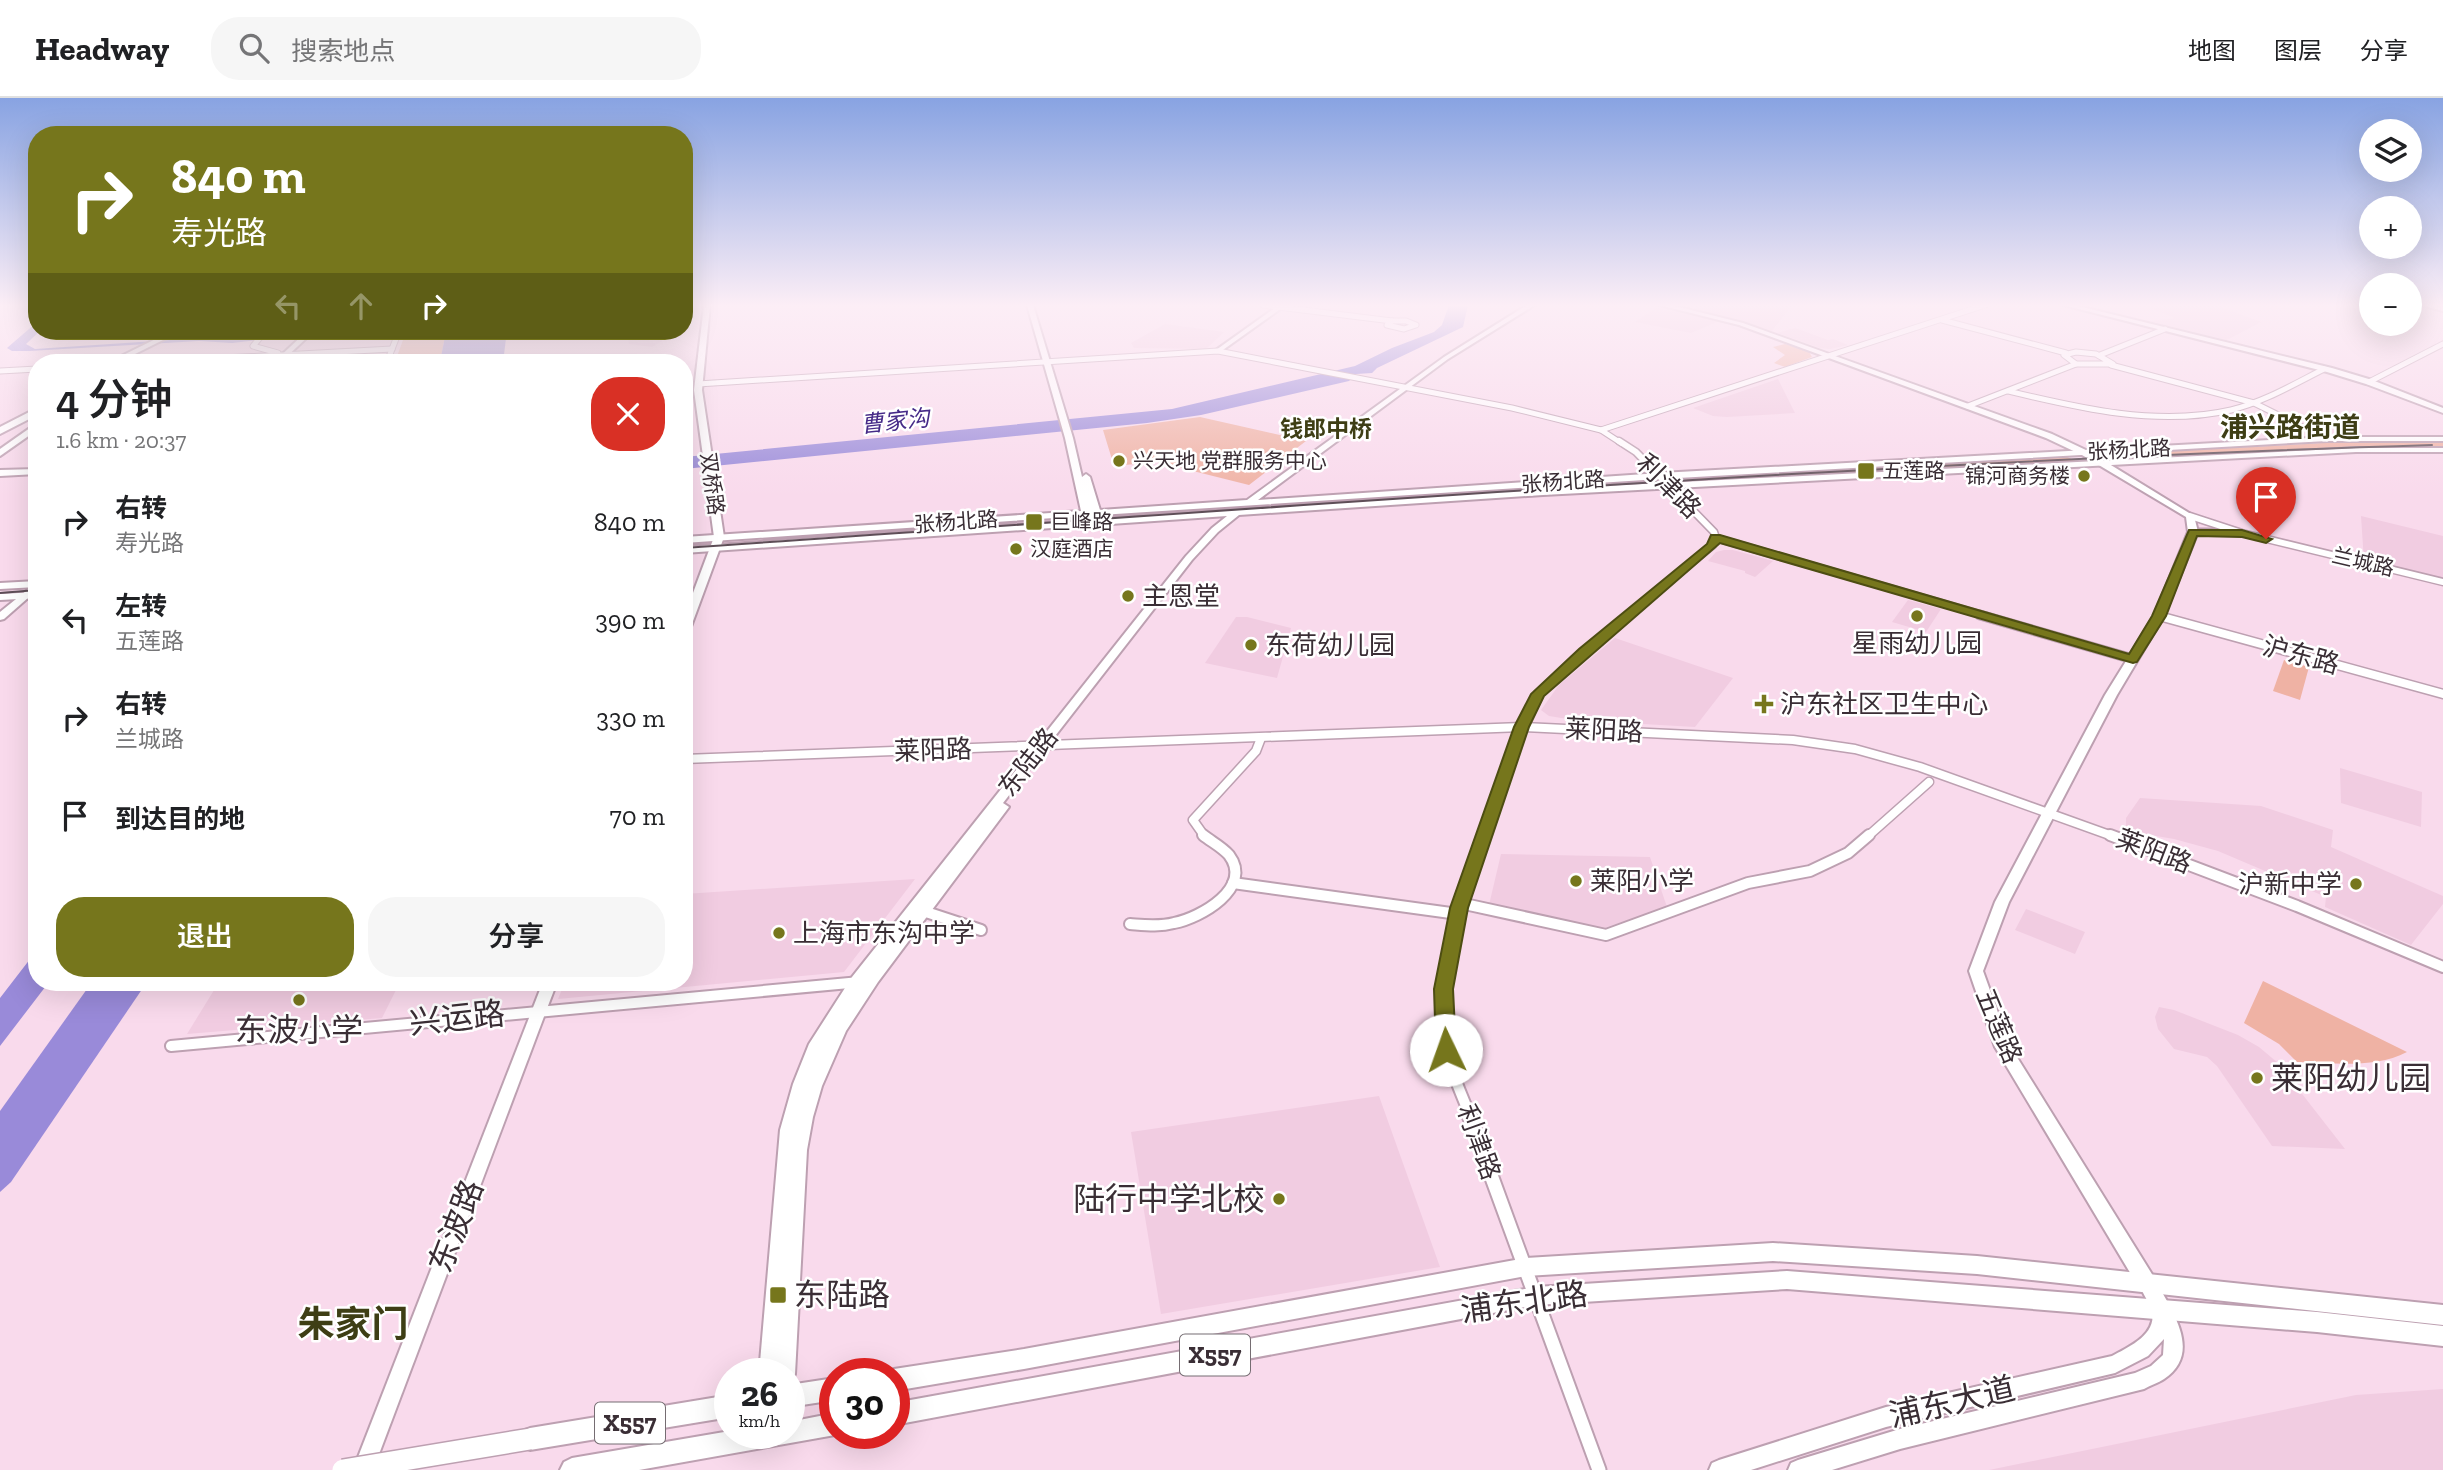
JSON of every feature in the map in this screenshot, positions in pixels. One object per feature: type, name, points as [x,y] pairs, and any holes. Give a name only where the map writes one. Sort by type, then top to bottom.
[{"type":"main road","name":"双桥路","points":[[700,369],[698,384],[718,543]]},
{"type":"main road","points":[[1051,369],[1092,516]]},
{"type":"main road","name":"东陆路","points":[[770,1358],[783,1174],[791,1118],[817,1044],[862,982],[1189,558],[1208,537],[1433,369]]},
{"type":"main road","name":"东陆路","points":[[1409,388],[1437,369]]},
{"type":"main road","points":[[1867,369],[2049,436],[2085,453],[2190,516],[2193,532]]},
{"type":"main road","points":[[2324,369],[2369,382],[2443,411]]},
{"type":"main road","points":[[0,431],[28,416]]},
{"type":"main road","points":[[0,453],[28,433]]},
{"type":"main road","name":"张杨北路","points":[[693,548],[718,543],[1660,476],[2327,439],[2443,439]]},
{"type":"main road","name":"张杨北路","points":[[1092,516],[2356,450],[2443,450]]},
{"type":"main road","points":[[0,472],[28,470]]},
{"type":"main road","name":"五莲路","points":[[2148,1285],[2003,1047],[1976,971],[2002,902],[2159,616],[2193,532]]},
{"type":"main road","name":"张杨北路","points":[[693,541],[718,543]]},
{"type":"main road","points":[[693,608],[718,543]]},
{"type":"main road","points":[[0,586],[28,584]]},
{"type":"main road","points":[[0,617],[28,592]]},
{"type":"main road","points":[[0,597],[28,596]]},
{"type":"main road","name":"东陆路","points":[[786,1358],[797,1171],[804,1118],[830,1045],[862,982],[923,911],[1046,745]]},
{"type":"main road","name":"东波路","points":[[363,1470],[547,991]]},
{"type":"main road","name":"浦东北路","points":[[910,1377],[1526,1267],[1773,1252],[1977,1265],[2148,1285]]},
{"type":"main road","name":"浦东北路","points":[[910,1411],[1536,1296],[1787,1280],[2161,1310]]},
{"type":"main road","points":[[2148,1285],[2443,1315]]},
{"type":"main road","name":"浦东大道","points":[[1798,1470],[1900,1439],[2137,1382],[2158,1372],[2172,1359],[2174,1337],[2148,1285]]},
{"type":"main road","points":[[2161,1310],[2318,1322],[2443,1336]]},
{"type":"main road","name":"浦东大道","points":[[1719,1470],[1886,1417],[2115,1364],[2150,1341],[2160,1328],[2161,1310]]},
{"type":"main road","name":"X557","points":[[343,1470],[714,1409]]},
{"type":"main road","name":"X557","points":[[572,1470],[714,1445]]},
{"type":"street","points":[[0,371],[28,369]]},
{"type":"street","name":"利津路","points":[[698,384],[927,369]]},
{"type":"street","name":"利津路","points":[[1309,369],[1512,408],[1601,429],[1636,452],[1714,532],[1716,538],[1713,545],[1544,688],[1522,727],[1459,908],[1443,989],[1446,1050],[1600,1470]]},
{"type":"street","points":[[1601,429],[1790,369]]},
{"type":"street","points":[[1968,406],[2061,369]]},
{"type":"street","points":[[2126,369],[2254,403],[2327,439]]},
{"type":"street","points":[[2008,391],[2075,406],[2158,415],[2218,412],[2254,403],[2324,369]]},
{"type":"street","points":[[2369,382],[2394,369]]},
{"type":"street","name":"兰城路","points":[[2190,516],[2242,533],[2443,582]]},
{"type":"street","name":"兰城路","points":[[2193,532],[2242,533]]},
{"type":"street","points":[[1716,538],[2133,659]]},
{"type":"street","name":"沪东路","points":[[2159,616],[2443,694]]},
{"type":"street","name":"莱阳路","points":[[693,759],[1522,727],[1793,740],[1855,749],[1920,766],[2050,811],[2272,896],[2443,967]]},
{"type":"street","points":[[1130,924],[1178,923],[1202,914],[1220,900],[1233,883],[1235,871],[1232,859],[1195,829],[1193,820],[1256,751],[1261,738]]},
{"type":"street","points":[[1233,883],[1459,908],[1606,935],[1748,883],[1810,871],[1848,853],[1929,782]]},
{"type":"street","points":[[923,911],[981,930]]},
{"type":"street","name":"兴运路","points":[[171,1046],[862,982]]},
{"type":"shaded area","name":"曹家沟","points":[[1342,369],[1376,369],[1372,373],[1356,374],[1349,381],[1201,415],[1147,423],[693,468],[693,456],[1172,409]]},
{"type":"shaded area","points":[[1778,379],[1795,413],[1727,417],[1713,416],[1693,408]]},
{"type":"shaded area","points":[[1200,417],[1306,441],[1249,485],[1157,462],[1114,466],[1103,430]]},
{"type":"shaded area","points":[[2443,441],[2443,448],[2361,447],[2132,460],[2121,458],[2117,454],[2342,442]]},
{"type":"shaded area","points":[[2065,456],[2078,462],[1690,483],[1684,477]]},
{"type":"shaded area","points":[[2361,516],[2443,536],[2443,578],[2364,561]]},
{"type":"shaded area","points":[[1724,550],[1773,561],[1755,577],[1745,571],[1708,561],[1716,552]]},
{"type":"shaded area","name":"星雨幼儿园","points":[[1908,600],[1941,609],[1926,632],[1892,622]]},
{"type":"shaded area","name":"东荷幼儿园","points":[[1236,617],[1247,617],[1291,628],[1277,678],[1205,663]]},
{"type":"shaded area","points":[[1615,638],[1733,678],[1695,727],[1574,720],[1549,716],[1541,710],[1559,685]]},
{"type":"shaded area","points":[[2284,660],[2309,667],[2300,700],[2273,691]]},
{"type":"shaded area","points":[[2340,768],[2422,792],[2421,827],[2341,803]]},
{"type":"shaded area","name":"沪新中学","points":[[2140,798],[2261,806],[2333,830],[2331,847],[2443,896],[2443,904],[2411,945],[2325,907],[2326,897],[2218,851],[2174,839],[2126,831],[2126,818]]},
{"type":"shaded area","name":"莱阳小学","points":[[1501,854],[1650,857],[1667,907],[1595,931],[1489,905]]},
{"type":"shaded area","name":"上海市东沟中学","points":[[915,879],[844,972],[693,986],[693,893]]},
{"type":"shaded area","points":[[2026,909],[2085,932],[2075,954],[2015,930]]},
{"type":"shaded area","points":[[28,962],[28,991],[42,991],[0,1046],[0,998]]},
{"type":"shaded area","points":[[2263,981],[2407,1052],[2367,1063],[2297,1062],[2279,1044],[2244,1023]]},
{"type":"shaded area","points":[[86,991],[141,991],[11,1182],[0,1192],[0,1111]]},
{"type":"shaded area","name":"东波小学","points":[[213,991],[396,991],[382,1018],[187,1034]]},
{"type":"shaded area","name":"上海市东沟中学","points":[[561,991],[643,991],[558,999]]},
{"type":"shaded area","name":"莱阳幼儿园","points":[[2159,1007],[2174,1010],[2238,1035],[2259,1047],[2278,1063],[2345,1149],[2272,1146],[2217,1066],[2207,1057],[2174,1049],[2158,1029],[2155,1017]]},
{"type":"shaded area","name":"陆行中学北校","points":[[1379,1096],[1440,1267],[1161,1314],[1131,1132]]},
{"type":"shaded area","points":[[2443,1389],[2443,1470],[1989,1470],[2356,1395]]},
{"type":"railway","points":[[693,547],[1776,475],[2432,445]]},
{"type":"railway","points":[[0,593],[28,591]]},
{"type":"place","name":"兴天地 党群服务中心","points":[[1119,461]]},
{"type":"place","name":"五莲路","points":[[1866,471]]},
{"type":"place","name":"锦河商务楼","points":[[2084,476]]},
{"type":"place","name":"巨峰路","points":[[1034,522]]},
{"type":"place","name":"汉庭酒店","points":[[1016,549]]},
{"type":"place","name":"主恩堂","points":[[1128,596]]},
{"type":"place","name":"星雨幼儿园","points":[[1917,616]]},
{"type":"place","name":"东荷幼儿园","points":[[1251,645]]},
{"type":"place","name":"沪东社区卫生中心","points":[[1764,704]]},
{"type":"place","name":"莱阳小学","points":[[1576,881]]},
{"type":"place","name":"沪新中学","points":[[2356,884]]},
{"type":"place","name":"上海市东沟中学","points":[[779,933]]},
{"type":"place","name":"东波小学","points":[[299,1000]]},
{"type":"place","name":"莱阳幼儿园","points":[[2257,1078]]},
{"type":"place","name":"陆行中学北校","points":[[1279,1199]]},
{"type":"place","name":"东陆路","points":[[778,1295]]},
{"type":"district","name":"浦兴路街道","points":[[2290,427]]},
{"type":"district","name":"钱郎中桥","points":[[1326,429]]},
{"type":"district","name":"朱家门","points":[[353,1324]]},
{"type":"route","points":[[1446,1050],[1443,989],[1459,908],[1522,727],[1538,694],[1584,652],[1713,545],[1716,538],[2133,659],[2159,616],[2193,532],[2242,533],[2266,539]]}]
